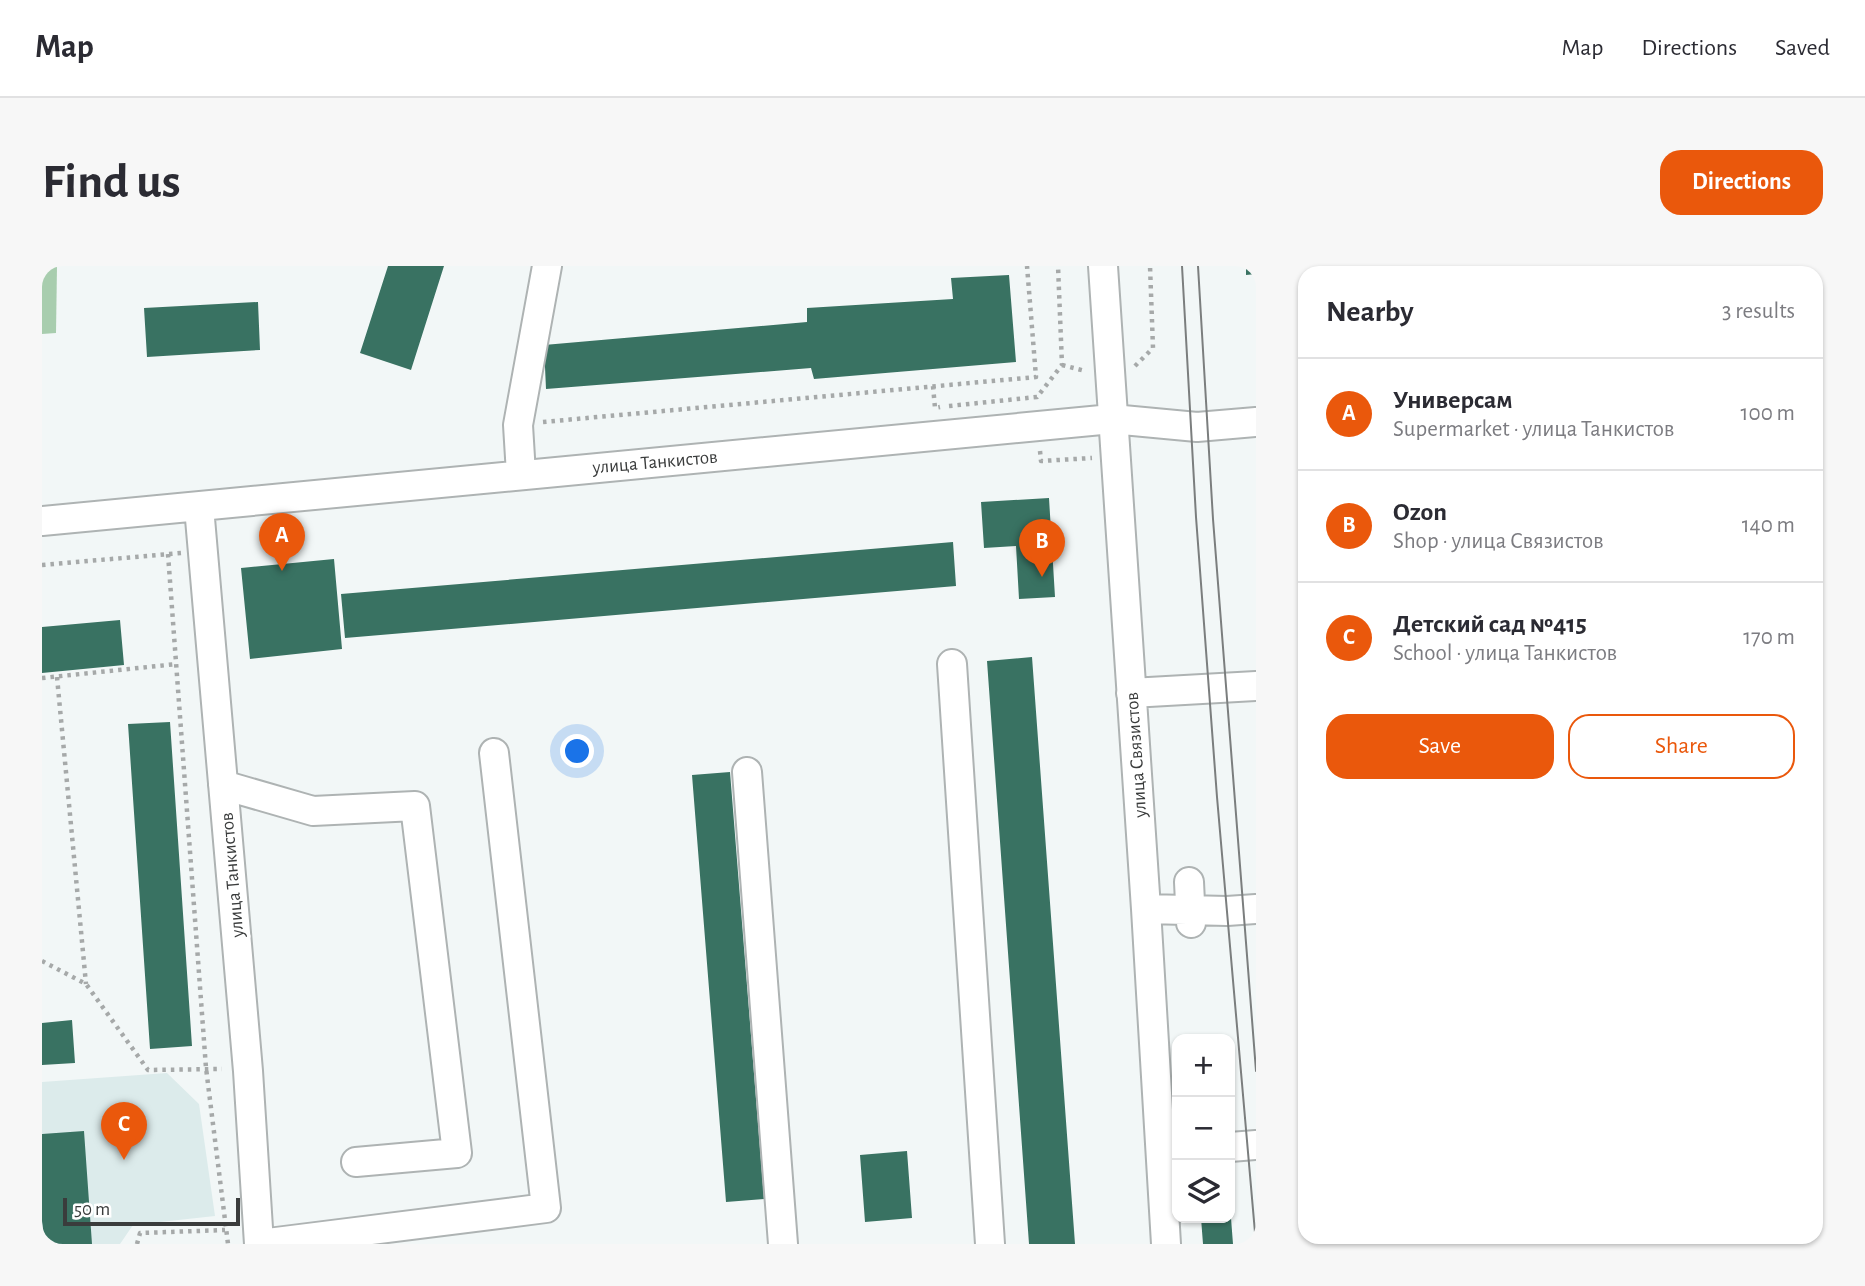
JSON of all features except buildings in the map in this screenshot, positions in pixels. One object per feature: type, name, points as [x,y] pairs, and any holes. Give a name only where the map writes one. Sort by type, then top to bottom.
[{"type":"street","points":[[521,474],[518,425],[547,266]]},
{"type":"street","name":"улица Связистов","points":[[1103,266],[1146,909],[1168,1153],[1166,1244]]},
{"type":"street","name":"улица Танкистов","points":[[42,521],[1112,419],[1197,427],[1256,422]]},
{"type":"street","name":"улица Танкистов","points":[[199,507],[248,1071],[259,1244]]},
{"type":"street","points":[[952,664],[990,1244]]},
{"type":"street","points":[[1131,693],[1256,686]]},
{"type":"street","points":[[259,1244],[546,1208],[494,753]]},
{"type":"street","points":[[747,772],[783,1244]]},
{"type":"street","points":[[223,785],[313,811],[415,806],[457,1153],[356,1162]]},
{"type":"street","points":[[1189,882],[1191,917]]},
{"type":"street","points":[[1146,909],[1191,917],[1256,909]]},
{"type":"street","points":[[1235,1146],[1256,1144]]},
{"type":"path","points":[[518,425],[1036,377],[1027,266]]},
{"type":"path","points":[[933,386],[935,408],[1037,397],[1062,365],[1058,266]]},
{"type":"path","points":[[42,565],[203,551]]},
{"type":"path","points":[[168,554],[206,1068],[228,1244]]},
{"type":"path","points":[[42,678],[177,664]]},
{"type":"path","points":[[57,677],[86,984]]},
{"type":"path","points":[[42,961],[86,984],[148,1070],[206,1068],[248,1071]]},
{"type":"path","points":[[137,1244],[140,1233],[225,1230]]},
{"type":"shaded area","points":[[167,1073],[199,1104],[215,1216],[133,1225],[120,1244],[42,1244],[42,1082]]},
{"type":"green space","points":[[42,266],[57,266],[56,333],[42,334]]},
{"type":"tram line","points":[[1182,266],[1196,517],[1217,797],[1256,1244]]},
{"type":"tram line","points":[[1198,266],[1213,519],[1256,1071]]},
{"type":"place","name":"Универсам","points":[[282,571]]},
{"type":"place","name":"Ozon","points":[[1042,577]]},
{"type":"place","name":"Детский сад №415","points":[[124,1160]]}]
